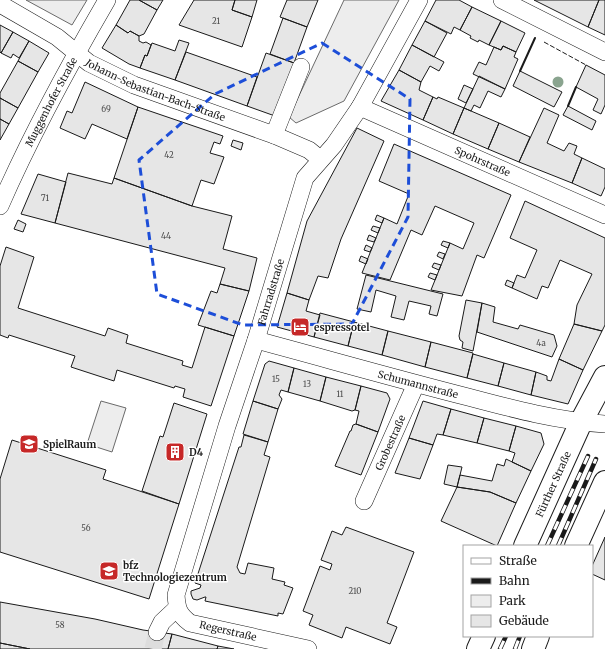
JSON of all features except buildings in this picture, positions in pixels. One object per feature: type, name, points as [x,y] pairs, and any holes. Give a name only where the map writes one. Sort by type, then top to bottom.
[{"type":"main road","name":"Fürther Straße","points":[[525,545],[581,422],[605,376]]},
{"type":"main road","points":[[576,545],[605,482]]},
{"type":"main road","points":[[478,649],[484,637]]},
{"type":"main road","points":[[533,649],[538,637]]},
{"type":"street","name":"Muggenhofer Straße","points":[[0,206],[4,186],[76,53],[107,0]]},
{"type":"street","name":"Fahrradstraße","points":[[177,608],[176,595],[227,426],[256,340],[305,178],[320,159],[334,145],[360,107],[419,0]]},
{"type":"street","points":[[502,0],[605,52]]},
{"type":"street","name":"Johann-Sebastian-Bach-Straße","points":[[0,4],[57,38],[89,63],[134,85],[274,135],[309,150],[320,159]]},
{"type":"street","points":[[274,135],[301,67]]},
{"type":"street","name":"Spohrstraße","points":[[360,107],[605,215]]},
{"type":"street","name":"Schumannstraße","points":[[256,340],[416,384],[524,411],[581,422]]},
{"type":"street","name":"Grobestraße","points":[[364,501],[416,384]]},
{"type":"street","points":[[581,422],[605,424]]},
{"type":"street","points":[[157,632],[162,622],[177,608]]},
{"type":"street","name":"Regerstraße","points":[[177,608],[183,617],[190,623],[308,649]]},
{"type":"highlighted area","points":[[322,43],[410,99],[408,217],[352,324],[243,325],[157,294],[139,160],[215,94]]},
{"type":"green space","points":[[26,0],[87,0],[72,25]]},
{"type":"green space","points":[[344,0],[399,0],[344,101],[296,123],[289,117]]},
{"type":"green space","points":[[101,401],[126,408],[112,452],[87,444]]},
{"type":"tunnel","points":[[153,649],[157,632]]},
{"type":"railway","points":[[547,545],[588,456]]},
{"type":"railway","points":[[558,545],[596,459]]},
{"type":"railway","points":[[500,649],[506,637]]},
{"type":"railway","points":[[515,649],[520,637]]},
{"type":"fence","points":[[544,42],[586,65]]},
{"type":"wall","points":[[520,71],[535,38]]},
{"type":"wall","points":[[568,106],[576,87]]},
{"type":"place","name":"espressotel","points":[[300,327]]},
{"type":"place","name":"SpielRaum","points":[[29,444]]},
{"type":"place","name":"D4","points":[[175,452]]},
{"type":"place","name":"bfz Technologiezentrum","points":[[109,571]]}]
